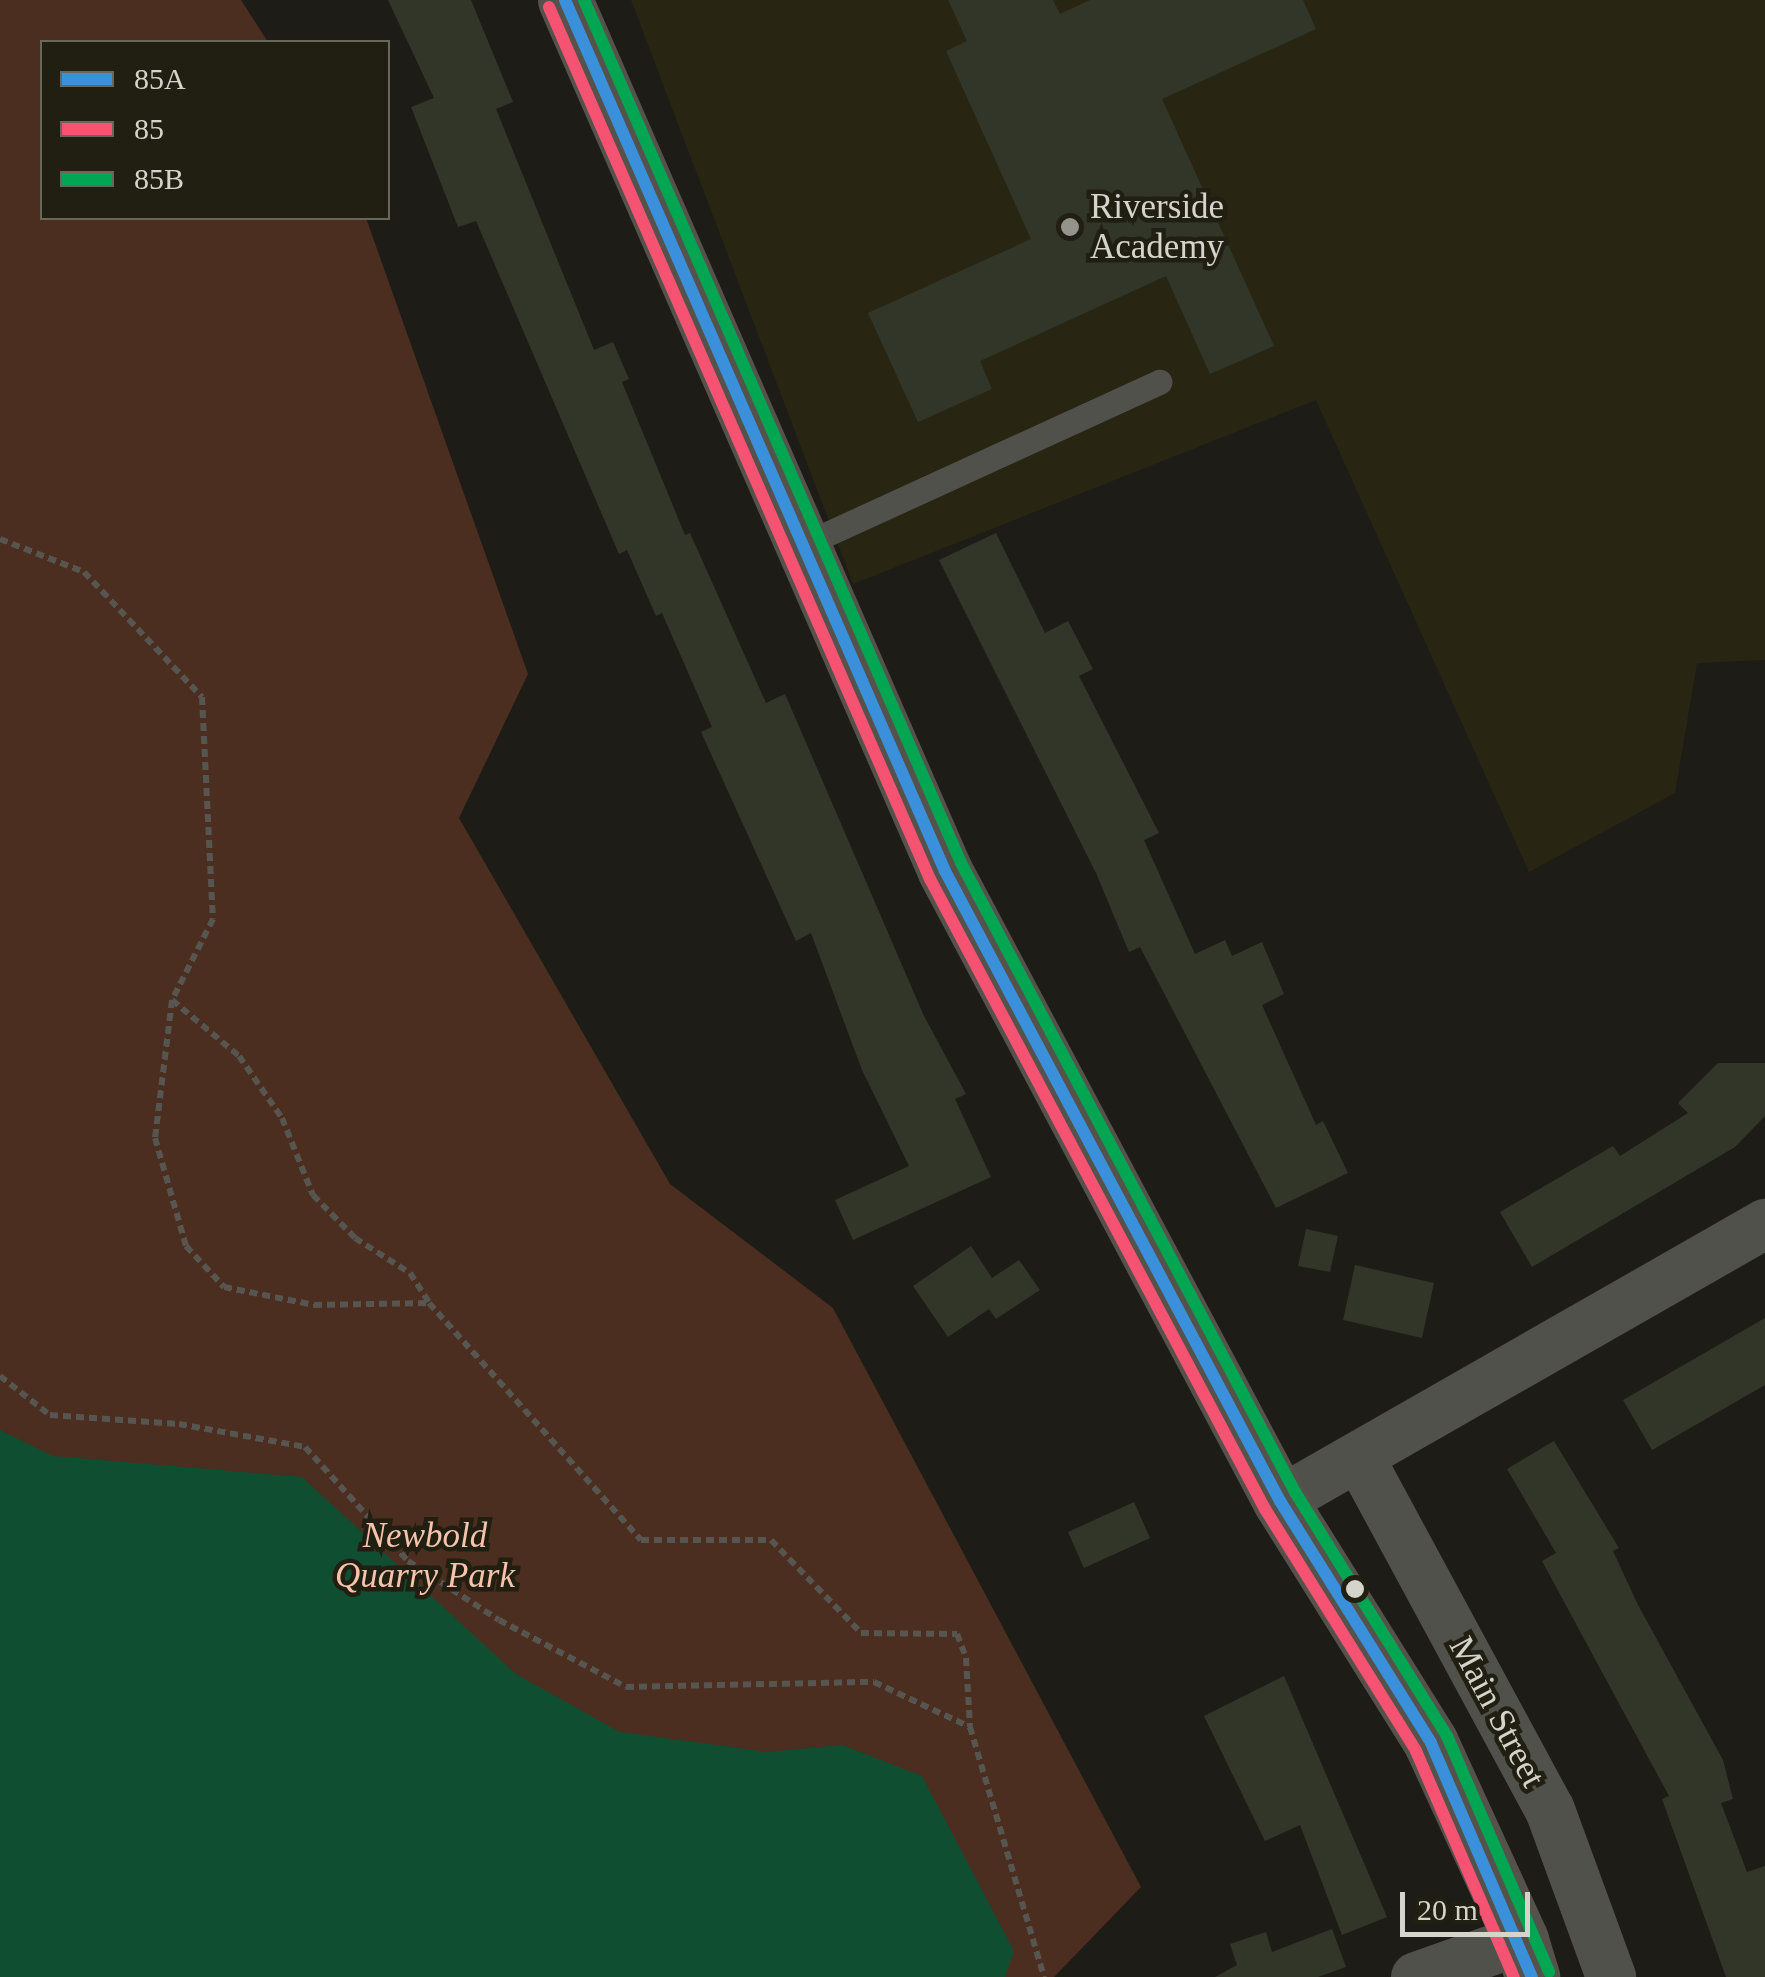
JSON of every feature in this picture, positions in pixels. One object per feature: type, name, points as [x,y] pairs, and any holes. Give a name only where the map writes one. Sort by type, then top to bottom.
[{"type":"main road","name":"Main Street","points":[[566,0],[946,871],[1280,1501],[1431,1743],[1527,1958]]},
{"type":"street","points":[[1280,1501],[1765,1224]]},
{"type":"street","name":"Main Street","points":[[1359,1457],[1550,1810],[1610,1977]]},
{"type":"street","points":[[1416,1977],[1527,1958]]},
{"type":"lane","points":[[804,546],[1159,382]]},
{"type":"path","points":[[0,539],[84,572],[202,697],[214,918],[172,1000],[155,1138],[186,1246],[224,1287],[314,1305],[430,1303]]},
{"type":"path","points":[[172,1000],[239,1056],[282,1118],[313,1195],[356,1238],[410,1273],[430,1303],[641,1540],[771,1540],[861,1633],[957,1634],[966,1658],[970,1728],[1044,1977]]},
{"type":"path","points":[[0,1376],[50,1414],[178,1424],[306,1447],[408,1561],[499,1620],[626,1686],[874,1682],[970,1728]]},
{"type":"shaded area","points":[[631,0],[1765,0],[1765,660],[1697,663],[1675,793],[1529,872],[1316,400],[853,584]]},
{"type":"shaded area","points":[[0,1430],[53,1456],[302,1477],[516,1674],[620,1732],[767,1752],[842,1745],[922,1776],[1014,1951],[1005,1977],[0,1977]]},
{"type":"green space","name":"Newbold Quarry Park","points":[[0,0],[241,0],[267,40],[40,40],[40,220],[367,220],[528,674],[459,818],[670,1184],[833,1308],[1141,1887],[1054,1977],[0,1977]]},
{"type":"building","points":[[388,0],[471,0],[513,102],[496,109],[594,350],[613,342],[629,379],[622,382],[685,535],[690,533],[766,703],[785,694],[924,1016],[966,1094],[955,1099],[991,1177],[853,1240],[835,1200],[909,1166],[862,1070],[811,933],[796,941],[701,732],[712,727],[662,613],[656,616],[627,550],[619,554],[476,221],[458,227],[411,107],[434,98]]},
{"type":"building","points":[[948,0],[1053,0],[1060,14],[1090,0],[1303,0],[1316,29],[1162,99],[1274,346],[1210,374],[1166,276],[980,361],[992,389],[918,422],[868,313],[1031,239],[946,51],[967,41]]},
{"type":"building","points":[[996,533],[1045,633],[1068,621],[1093,669],[1079,676],[1159,833],[1144,840],[1195,954],[1225,940],[1232,956],[1262,942],[1284,994],[1262,1005],[1316,1125],[1323,1121],[1348,1173],[1276,1208],[1140,947],[1129,952],[1096,873],[939,560]]},
{"type":"building","points":[[1718,1063],[1765,1063],[1765,1116],[1735,1147],[1532,1267],[1500,1212],[1613,1146],[1620,1156],[1688,1113],[1678,1103]]},
{"type":"building","points":[[1306,1229],[1338,1236],[1330,1272],[1298,1266]]},
{"type":"building","points":[[971,1246],[992,1278],[1019,1260],[1040,1290],[996,1319],[989,1309],[948,1337],[913,1286]]},
{"type":"building","points":[[1355,1265],[1434,1283],[1422,1338],[1343,1320]]},
{"type":"building","points":[[1765,1318],[1765,1385],[1652,1450],[1623,1400]]},
{"type":"building","points":[[1554,1441],[1619,1548],[1613,1551],[1638,1605],[1723,1760],[1733,1799],[1721,1803],[1747,1872],[1765,1866],[1765,1977],[1726,1977],[1662,1799],[1669,1796],[1542,1561],[1556,1553],[1507,1469]]},
{"type":"building","points":[[1134,1502],[1150,1538],[1084,1568],[1068,1532]]},
{"type":"building","points":[[1284,1676],[1387,1917],[1342,1935],[1300,1825],[1265,1841],[1204,1716]]},
{"type":"building","points":[[1332,1929],[1346,1967],[1318,1977],[1215,1977],[1237,1965],[1230,1944],[1266,1932],[1272,1952]]},
{"type":"transit line","name":"85A","points":[[565,0],[945,871],[1280,1501],[1431,1743],[1532,1977]]},
{"type":"transit line","name":"85B","points":[[584,0],[961,863],[1295,1492],[1447,1736],[1549,1972]]},
{"type":"transit line","name":"85","points":[[549,7],[930,879],[1265,1509],[1416,1751],[1514,1977]]},
{"type":"place","name":"Riverside Academy","points":[[1070,227]]}]
